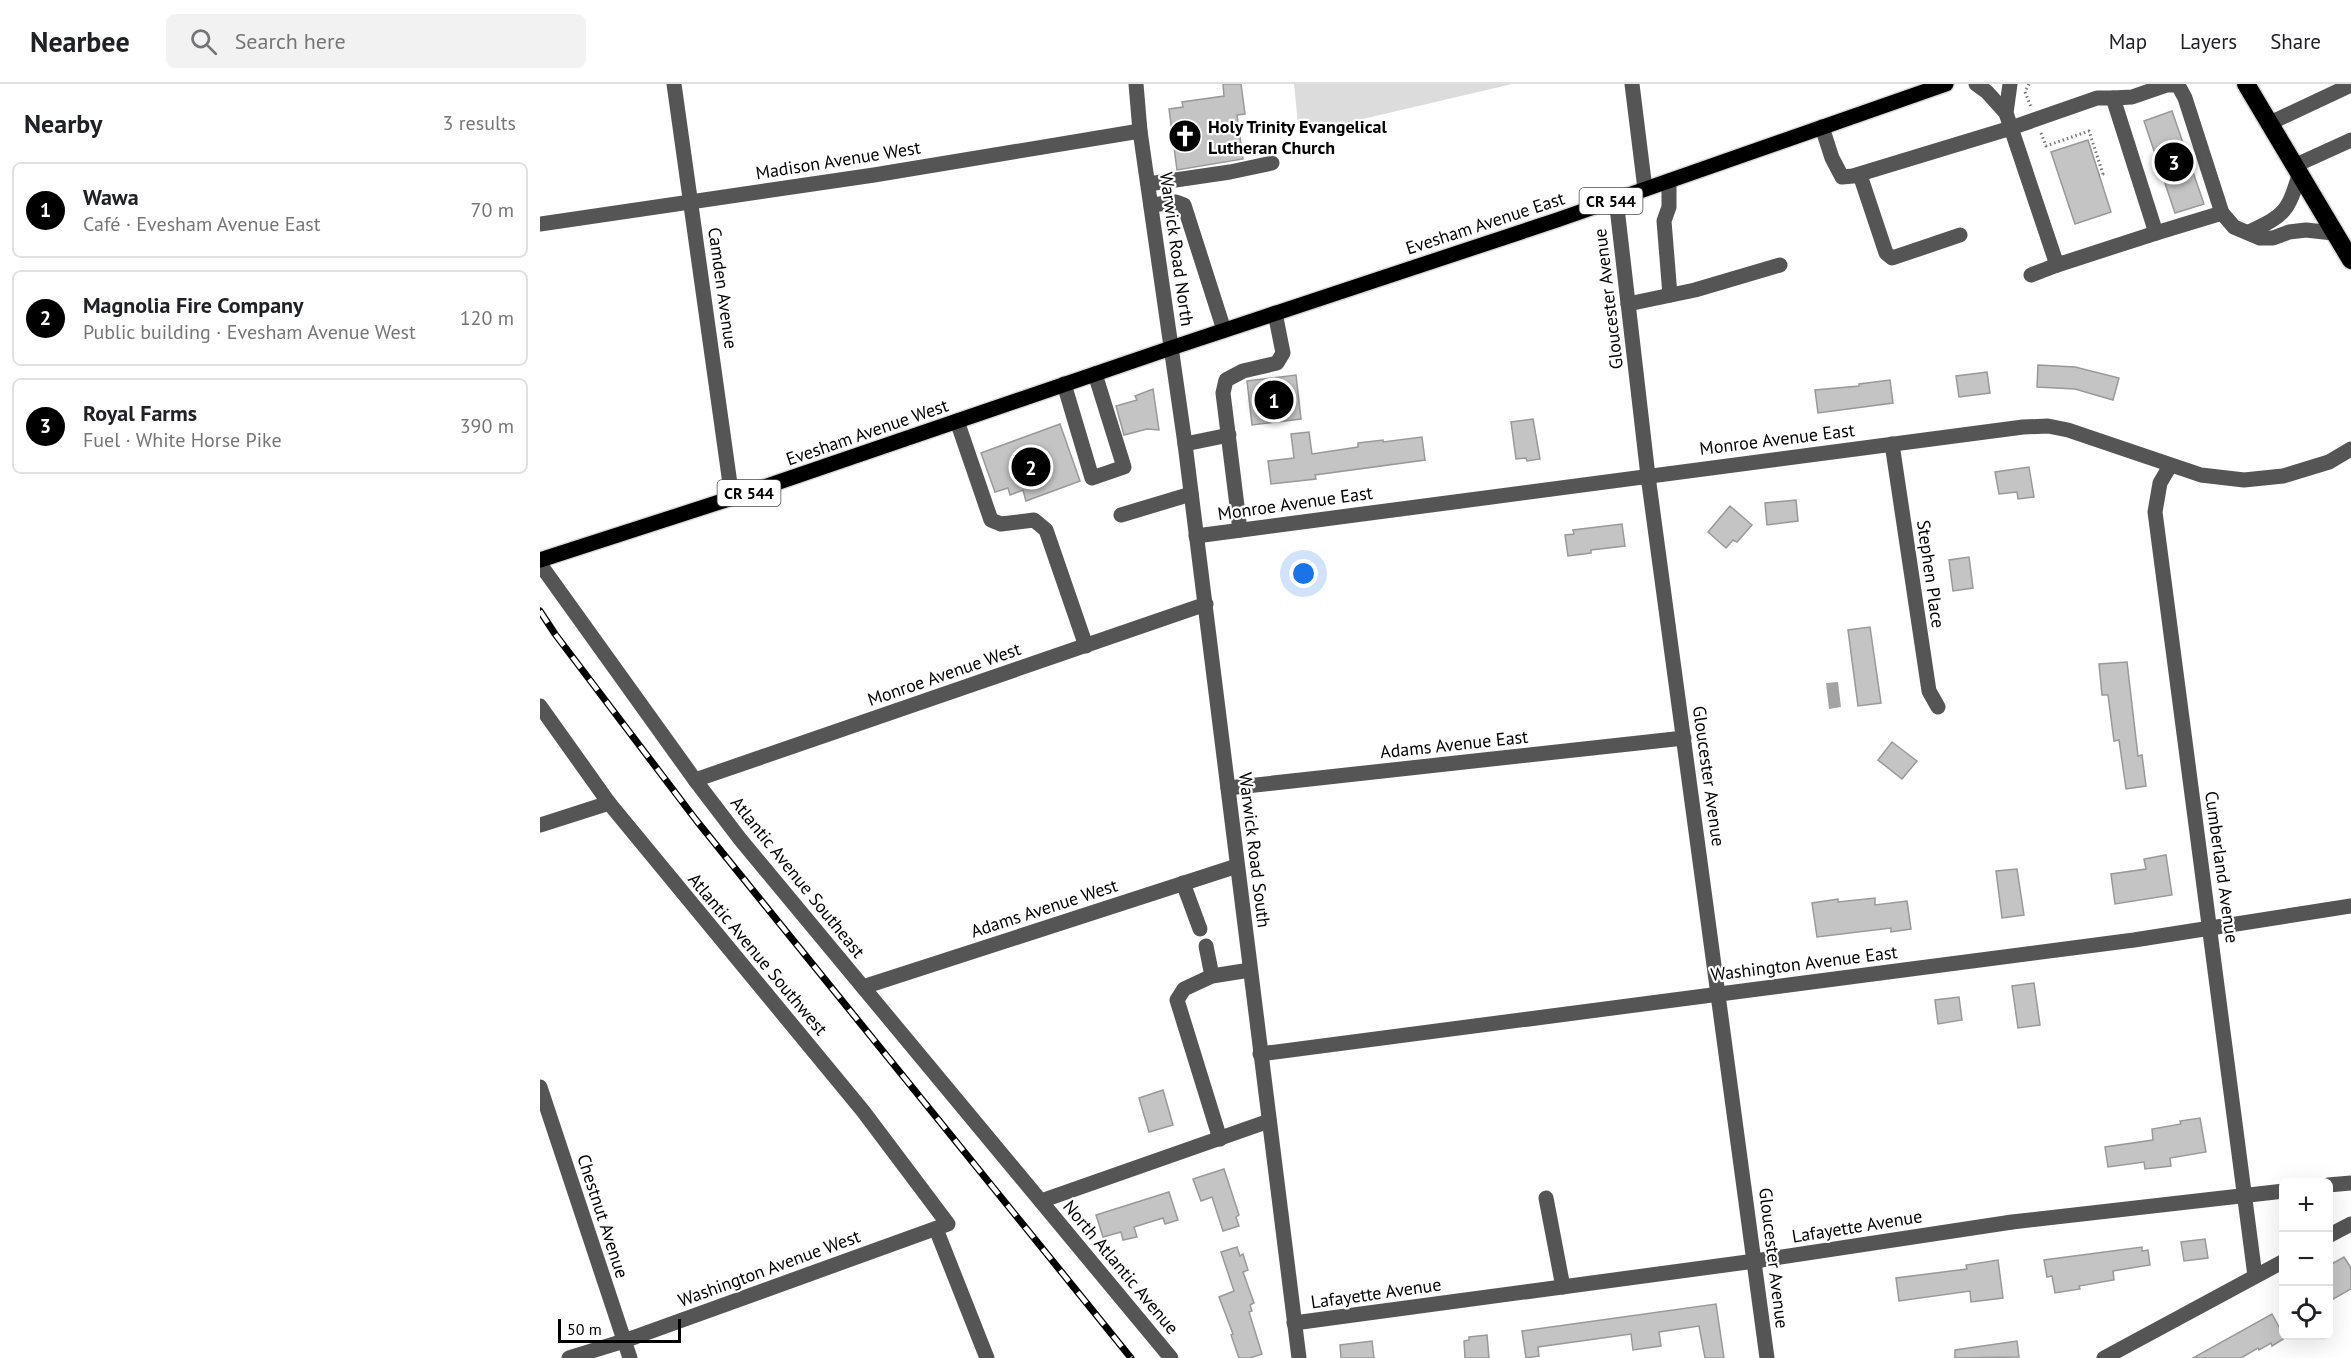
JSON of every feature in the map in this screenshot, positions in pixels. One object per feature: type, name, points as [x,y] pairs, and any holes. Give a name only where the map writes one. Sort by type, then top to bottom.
[{"type":"highway","points":[[2246,84],[2351,260]]},
{"type":"main road","name":"Evesham Avenue East","points":[[1171,348],[1669,181],[1946,84]]},
{"type":"main road","name":"Evesham Avenue West","points":[[540,562],[1171,348]]},
{"type":"street","name":"Camden Avenue","points":[[674,84],[732,498]]},
{"type":"street","name":"Warwick Road North","points":[[1136,84],[1140,131],[1171,348]]},
{"type":"street","points":[[1632,84],[1645,189]]},
{"type":"street","points":[[1976,84],[1987,92],[2008,120],[2057,265]]},
{"type":"street","points":[[2008,120],[2010,84]]},
{"type":"street","points":[[1822,128],[1832,158],[1842,177],[1860,175],[2008,120],[2035,120],[2097,98],[2132,97],[2167,85],[2178,85],[2186,98],[2222,213],[2234,227],[2260,238],[2273,238],[2289,232],[2306,230],[2333,233]]},
{"type":"street","points":[[2270,123],[2351,85]]},
{"type":"street","points":[[2113,98],[2156,233]]},
{"type":"street","name":"Madison Avenue West","points":[[540,224],[874,175],[1140,131]]},
{"type":"street","points":[[2249,232],[2280,216],[2290,204],[2298,169],[2351,140]]},
{"type":"street","points":[[1148,184],[1230,172],[1272,163]]},
{"type":"street","points":[[1860,175],[1886,254],[1892,258],[1960,235]]},
{"type":"street","points":[[1669,181],[1669,207],[1664,221],[1670,295]]},
{"type":"street","name":"Gloucester Avenue","points":[[1616,199],[1648,476],[1767,1358]]},
{"type":"street","points":[[1151,205],[1176,202],[1184,205],[1224,330]]},
{"type":"street","points":[[2031,275],[2222,213]]},
{"type":"street","points":[[1628,304],[1780,265]]},
{"type":"street","points":[[1240,530],[1223,393],[1226,380],[1243,371],[1277,363],[1282,353],[1275,313]]},
{"type":"street","name":"Warwick Road South","points":[[1171,348],[1206,604],[1299,1358]]},
{"type":"street","points":[[1064,384],[1092,478],[1124,467],[1095,374]]},
{"type":"street","points":[[957,422],[991,520],[1001,524],[1034,520],[1046,530],[1086,646]]},
{"type":"street","name":"Monroe Avenue East","points":[[1196,536],[2023,427],[2048,426],[2134,451],[2170,466],[2201,475],[2244,480],[2283,477],[2329,462],[2351,449]]},
{"type":"street","points":[[1185,444],[1229,435]]},
{"type":"street","name":"Stephen Place","points":[[1892,444],[1929,691],[1938,707]]},
{"type":"street","name":"Cumberland Avenue","points":[[2170,466],[2160,483],[2155,512],[2255,1276]]},
{"type":"street","points":[[1121,515],[1191,494]]},
{"type":"street","name":"Atlantic Avenue Southeast","points":[[540,562],[695,780],[740,839],[1041,1202]]},
{"type":"street","name":"Monroe Avenue West","points":[[695,780],[1206,604]]},
{"type":"street","name":"Atlantic Avenue Southwest","points":[[540,706],[609,802],[863,1111],[942,1227],[987,1358]]},
{"type":"street","name":"Adams Avenue East","points":[[1228,788],[1684,738]]},
{"type":"street","points":[[540,825],[609,802]]},
{"type":"street","name":"Adams Avenue West","points":[[862,987],[1237,866]]},
{"type":"street","points":[[1183,883],[1200,929]]},
{"type":"street","name":"Washington Avenue East","points":[[1260,1054],[2122,941],[2351,906]]},
{"type":"street","points":[[1206,946],[1212,976]]},
{"type":"street","points":[[1220,1139],[1177,1000],[1184,988],[1212,976],[1250,970]]},
{"type":"street","name":"Chestnut Avenue","points":[[540,1087],[542,1103],[630,1358]]},
{"type":"street","points":[[1041,1202],[1269,1121]]},
{"type":"street","points":[[2333,1185],[2351,1183]]},
{"type":"street","name":"Lafayette Avenue","points":[[1294,1323],[1755,1261],[2012,1222],[2279,1191]]},
{"type":"street","points":[[1546,1198],[1563,1287]]},
{"type":"street","name":"North Atlantic Avenue","points":[[1041,1202],[1171,1358]]},
{"type":"street","points":[[2333,1233],[2351,1224]]},
{"type":"street","name":"Washington Avenue West","points":[[569,1358],[624,1341],[942,1227]]},
{"type":"street","points":[[2104,1358],[2279,1263]]},
{"type":"path","points":[[2029,84],[2025,92],[2046,146],[2089,131],[2103,174],[2099,175]]},
{"type":"shaded area","points":[[1294,84],[1512,84],[1299,134]]},
{"type":"shaded area","points":[[1838,682],[1841,707],[1829,709],[1826,683]]},
{"type":"building","name":"Holy Trinity Evangelical Lutheran Church","points":[[1223,84],[1241,84],[1245,114],[1237,115],[1243,159],[1177,170],[1169,109],[1183,107],[1182,102],[1224,96]]},
{"type":"building","points":[[2172,111],[2204,204],[2175,213],[2144,121]]},
{"type":"building","points":[[2088,140],[2111,212],[2075,224],[2051,152]]},
{"type":"building","points":[[2038,365],[2075,367],[2119,378],[2113,400],[2075,389],[2037,387]]},
{"type":"building","points":[[1987,372],[1990,393],[1959,397],[1956,376]]},
{"type":"building","points":[[1296,375],[1301,419],[1252,425],[1247,381]]},
{"type":"building","points":[[1890,380],[1893,403],[1818,413],[1815,390],[1859,386],[1859,384]]},
{"type":"building","points":[[1153,389],[1159,430],[1147,429],[1124,435],[1116,406],[1137,400],[1135,396]]},
{"type":"building","points":[[1533,419],[1540,459],[1527,461],[1526,458],[1516,459],[1511,422]]},
{"type":"building","points":[[1060,424],[1080,481],[1026,501],[1023,490],[1010,495],[1008,488],[995,492],[981,453]]},
{"type":"building","points":[[1309,432],[1312,454],[1358,447],[1358,443],[1422,437],[1425,460],[1315,475],[1316,479],[1271,484],[1268,461],[1294,458],[1291,434]]},
{"type":"building","points":[[2029,467],[2034,497],[2018,499],[2017,492],[1999,494],[1995,472]]},
{"type":"building","points":[[1796,500],[1798,521],[1767,525],[1765,503]]},
{"type":"building","points":[[1730,506],[1752,525],[1737,542],[1733,540],[1726,548],[1708,532]]},
{"type":"building","points":[[1622,524],[1625,546],[1591,550],[1591,553],[1568,556],[1565,535],[1574,534],[1573,530]]},
{"type":"building","points":[[1969,557],[1973,588],[1953,591],[1949,560]]},
{"type":"building","points":[[1870,627],[1881,703],[1858,706],[1848,630]]},
{"type":"building","points":[[2127,662],[2138,756],[2142,755],[2146,786],[2126,789],[2119,740],[2114,741],[2108,695],[2102,695],[2099,664]]},
{"type":"building","points":[[1892,742],[1917,761],[1902,779],[1878,760]]},
{"type":"building","points":[[2166,855],[2172,895],[2115,904],[2111,874],[2146,869],[2144,859]]},
{"type":"building","points":[[2017,869],[2024,915],[2002,918],[1996,871]]},
{"type":"building","points":[[1875,898],[1875,905],[1907,901],[1911,929],[1891,932],[1891,928],[1817,937],[1812,903],[1838,899],[1838,902]]},
{"type":"building","points":[[2034,983],[2040,1025],[2018,1028],[2012,986]]},
{"type":"building","points":[[1959,997],[1962,1020],[1938,1024],[1935,1000]]},
{"type":"building","points":[[1163,1090],[1173,1125],[1149,1132],[1139,1098]]},
{"type":"building","points":[[2200,1118],[2206,1152],[2170,1158],[2171,1166],[2145,1169],[2144,1162],[2108,1167],[2105,1147],[2153,1140],[2152,1129]]},
{"type":"building","points":[[1224,1169],[1239,1215],[1236,1217],[1239,1226],[1223,1231],[1212,1197],[1201,1201],[1193,1179]]},
{"type":"building","points":[[1169,1192],[1178,1220],[1165,1224],[1163,1218],[1134,1227],[1137,1237],[1123,1240],[1121,1232],[1103,1237],[1096,1215]]},
{"type":"building","points":[[2205,1239],[2208,1258],[2184,1261],[2181,1242]]},
{"type":"building","points":[[1237,1247],[1240,1256],[1243,1254],[1248,1270],[1243,1272],[1254,1303],[1250,1305],[1252,1311],[1249,1312],[1262,1354],[1250,1358],[1239,1358],[1219,1297],[1234,1291],[1221,1252]]},
{"type":"building","points":[[2142,1247],[2142,1251],[2148,1250],[2150,1265],[2113,1271],[2114,1280],[2055,1293],[2052,1276],[2047,1277],[2044,1260]]},
{"type":"building","points":[[2344,1257],[2351,1268],[2351,1289],[2333,1299],[2333,1286],[2333,1263]]},
{"type":"building","points":[[1998,1260],[2003,1298],[1971,1302],[1970,1291],[1899,1301],[1896,1278],[1967,1269],[1966,1265]]},
{"type":"building","points":[[1716,1304],[1724,1358],[1705,1358],[1699,1326],[1659,1332],[1661,1346],[1633,1350],[1631,1334],[1538,1347],[1539,1356],[1526,1358],[1522,1331]]},
{"type":"building","points":[[2272,1314],[2279,1327],[2279,1340],[2282,1340],[2272,1346],[2271,1343],[2259,1350],[2258,1348],[2241,1358],[2193,1358]]},
{"type":"building","points":[[1487,1335],[1489,1358],[1465,1358],[1464,1341],[1469,1340],[1469,1337]]},
{"type":"building","points":[[1372,1341],[1374,1358],[1341,1358],[1340,1345]]},
{"type":"building","points":[[2017,1341],[2019,1357],[1955,1358],[1955,1350]]},
{"type":"railway","points":[[540,611],[696,820],[1131,1358]]},
{"type":"place","name":"Holy Trinity Evangelical Lutheran Church","points":[[1185,136]]},
{"type":"place","name":"Royal Farms","points":[[2174,162]]},
{"type":"place","name":"Wawa","points":[[1274,400]]},
{"type":"place","name":"Magnolia Fire Company","points":[[1031,467]]}]
